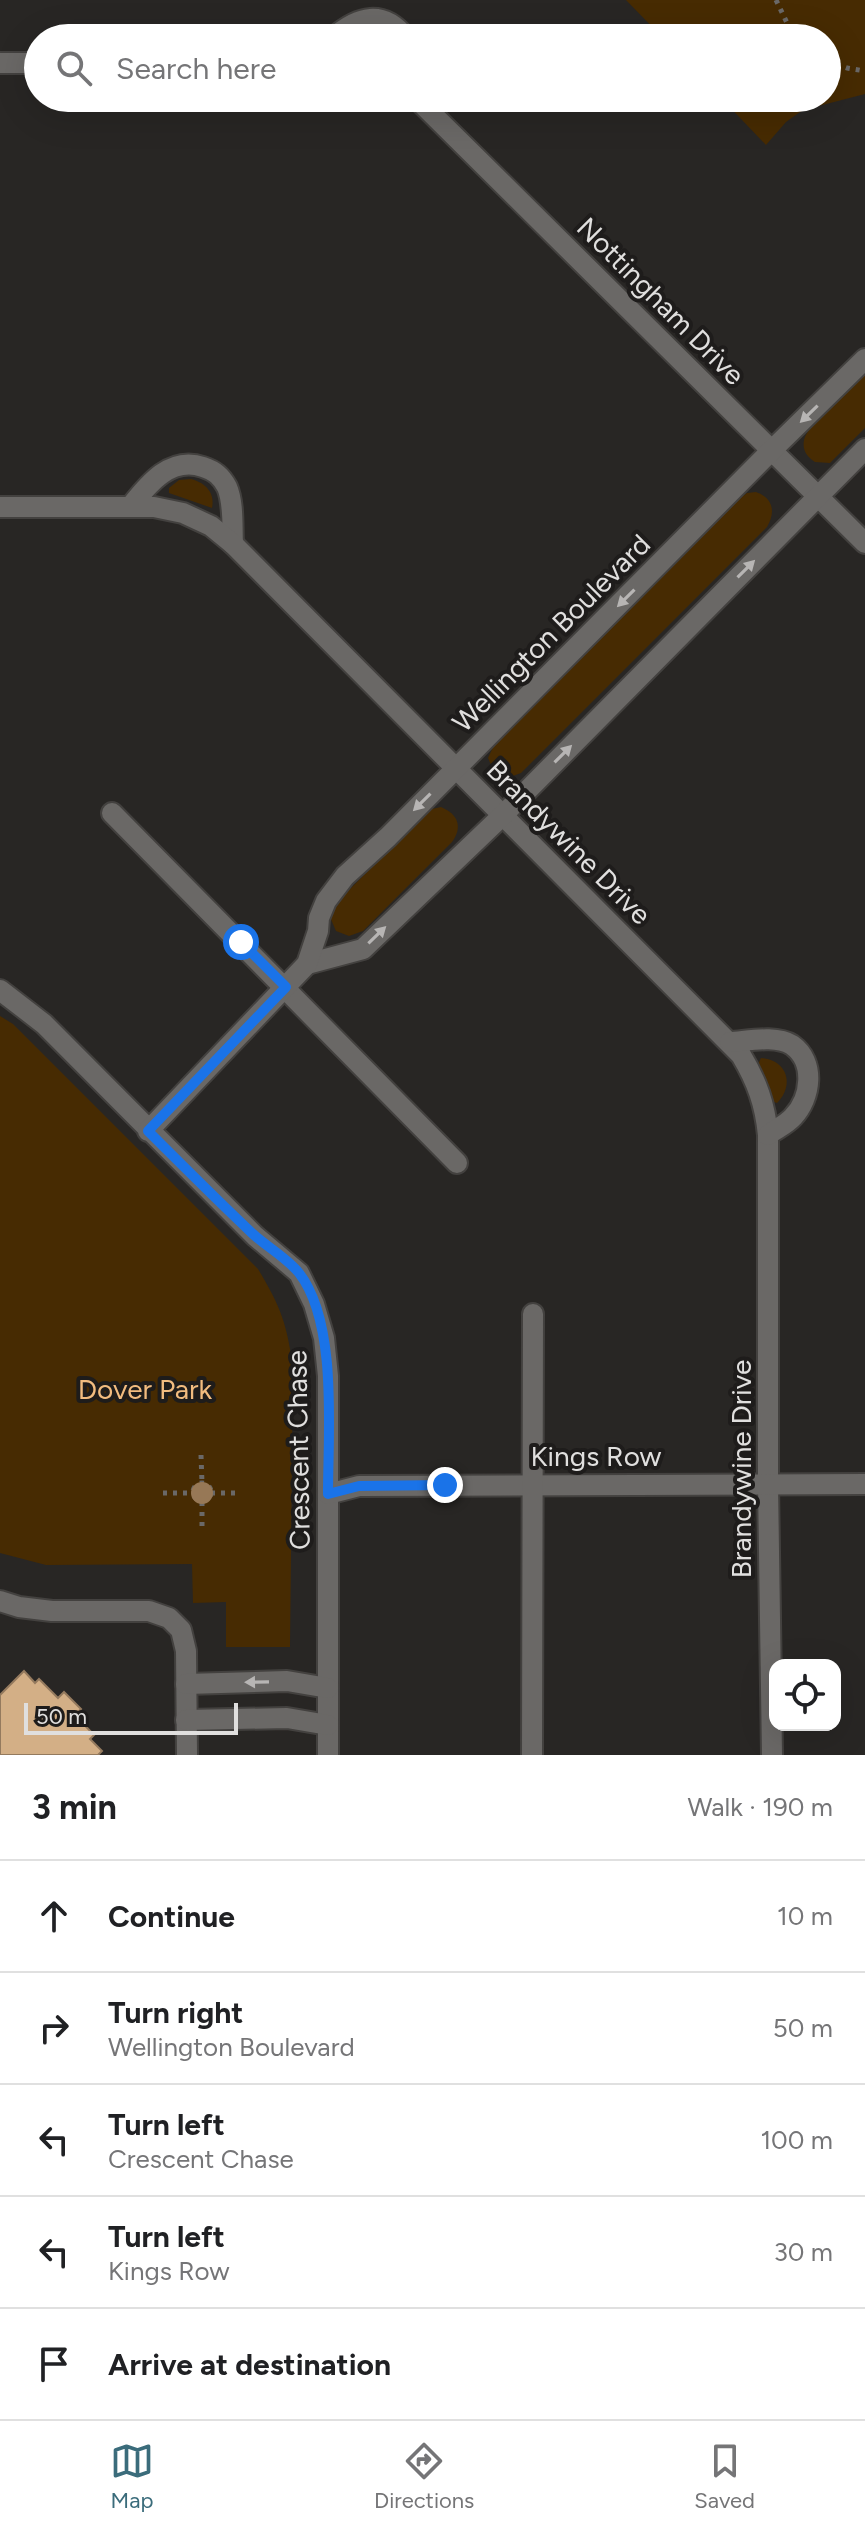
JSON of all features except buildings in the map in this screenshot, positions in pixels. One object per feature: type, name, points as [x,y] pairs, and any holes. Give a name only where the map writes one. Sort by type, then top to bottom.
[{"type":"street","points":[[352,24],[379,18],[390,24]]},
{"type":"street","points":[[0,63],[24,63]]},
{"type":"street","name":"Nottingham Drive","points":[[430,112],[865,543]]},
{"type":"street","name":"Wellington Boulevard","points":[[148,1131],[307,964],[326,901],[345,876],[865,359]]},
{"type":"street","points":[[307,964],[363,949],[503,815],[865,449]]},
{"type":"street","points":[[131,506],[161,474],[188,463],[200,466],[216,472],[228,489],[233,544]]},
{"type":"street","name":"Brandywine Drive","points":[[0,507],[154,507],[183,513],[211,526],[233,544],[730,1042],[756,1079],[766,1107],[768,1135],[772,1755]]},
{"type":"street","points":[[112,813],[457,1163]]},
{"type":"street","name":"Crescent Chase","points":[[0,990],[44,1024],[255,1236],[299,1273],[314,1304],[324,1338],[328,1376],[328,1755]]},
{"type":"street","points":[[730,1042],[770,1040],[791,1044],[804,1059],[809,1077],[805,1100],[793,1117],[768,1135]]},
{"type":"street","points":[[532,1755],[533,1314]]},
{"type":"street","name":"Kings Row","points":[[328,1494],[359,1486],[865,1484]]},
{"type":"street","points":[[0,1601],[52,1611],[149,1611],[169,1618],[181,1630],[186,1651],[187,1755]]},
{"type":"street","points":[[186,1684],[287,1681],[328,1688]]},
{"type":"street","points":[[186,1720],[287,1718],[328,1725]]},
{"type":"path","points":[[776,0],[788,24]]},
{"type":"path","points":[[841,66],[865,71]]},
{"type":"path","points":[[201,1455],[202,1483]]},
{"type":"path","points":[[202,1483],[208,1485],[211,1493],[211,1497],[202,1502],[195,1499],[192,1493],[194,1487],[202,1483]]},
{"type":"path","points":[[163,1493],[192,1493]]},
{"type":"path","points":[[211,1493],[238,1493]]},
{"type":"path","points":[[202,1502],[202,1531]]},
{"type":"green space","points":[[626,0],[865,0],[865,94],[841,100],[841,24],[649,24]]},
{"type":"green space","points":[[734,112],[800,112],[786,122],[766,145]]},
{"type":"green space","points":[[865,373],[865,428],[830,463],[815,462],[804,450],[807,433]]},
{"type":"green space","points":[[191,479],[208,489],[212,508],[169,493],[169,488],[179,480]]},
{"type":"green space","points":[[756,492],[766,498],[771,506],[767,527],[521,773],[507,778],[494,772],[488,758],[494,745],[739,499],[747,493]]},
{"type":"green space","points":[[441,807],[451,813],[457,822],[452,842],[363,931],[349,936],[336,931],[330,917],[335,904],[425,814]]},
{"type":"green space","name":"Dover Park","points":[[0,1016],[13,1024],[258,1269],[278,1305],[293,1368],[290,1647],[226,1647],[226,1602],[193,1603],[192,1564],[46,1565],[0,1553]]},
{"type":"green space","points":[[761,1058],[777,1063],[786,1074],[786,1089],[777,1103],[758,1064]]},
{"type":"route","points":[[241,942],[286,987],[148,1131],[255,1236],[299,1273],[307,1289],[324,1338],[328,1376],[328,1494],[359,1486],[445,1485]]}]
